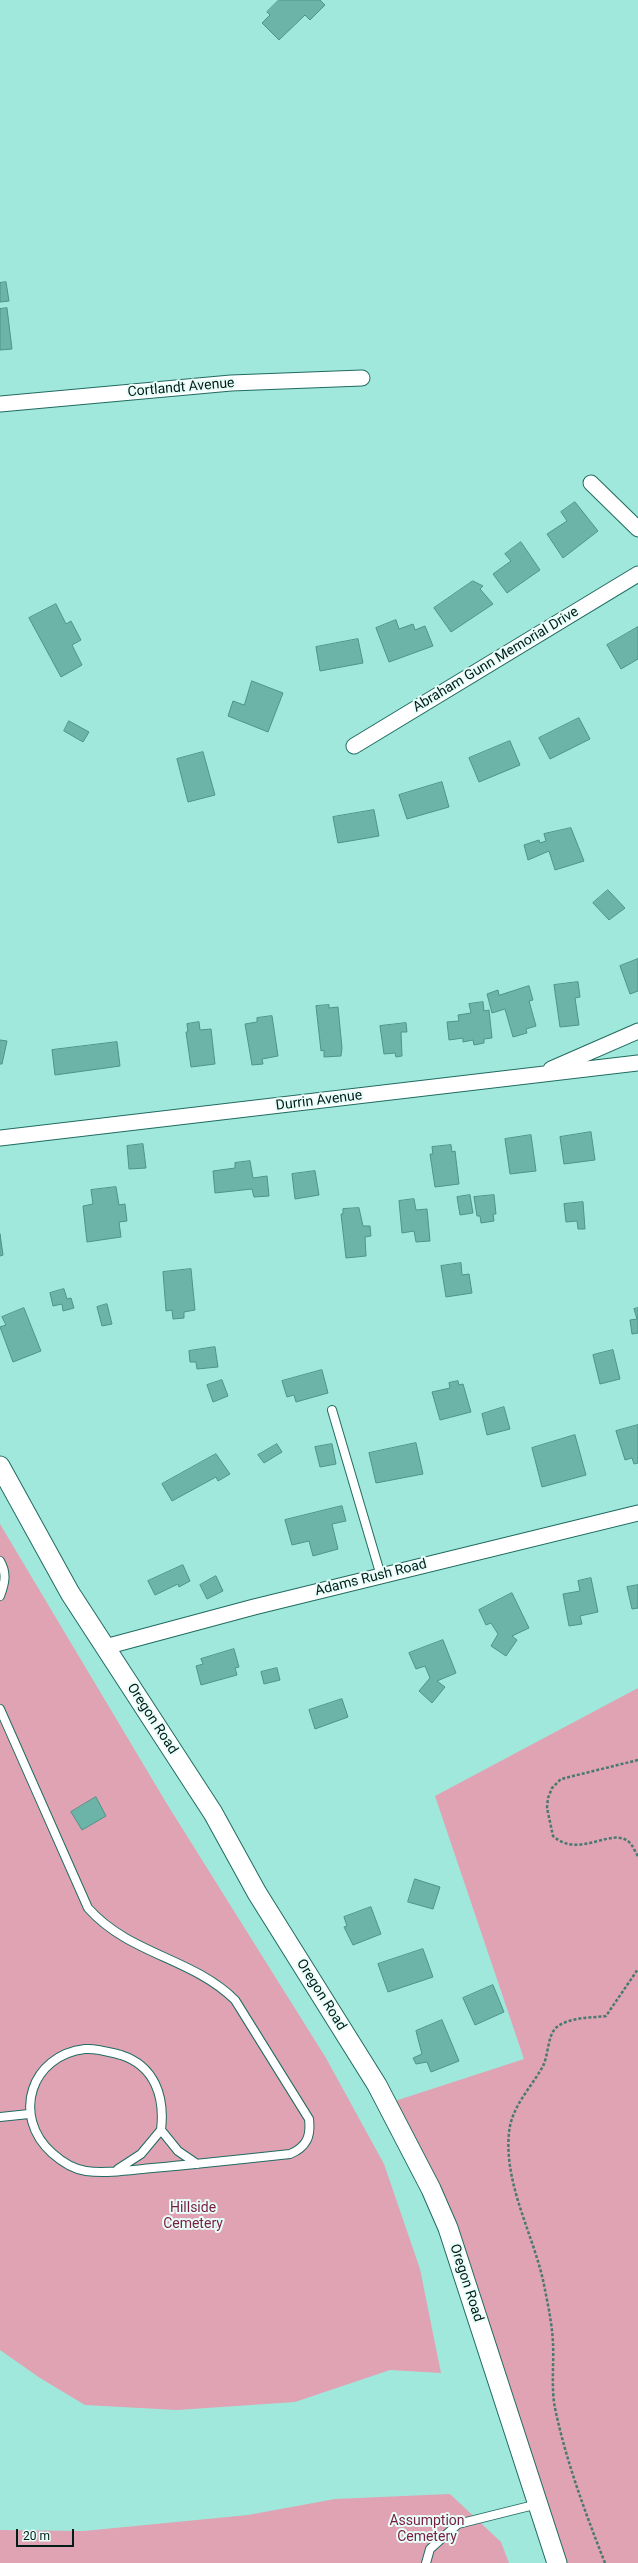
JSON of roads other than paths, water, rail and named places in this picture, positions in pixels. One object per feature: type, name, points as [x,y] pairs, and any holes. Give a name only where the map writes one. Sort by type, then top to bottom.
[{"type":"street","name":"Cortlandt Avenue","points":[[0,404],[231,383],[362,378]]},
{"type":"street","points":[[591,483],[638,529]]},
{"type":"street","name":"Abraham Gunn Memorial Drive","points":[[354,746],[638,574]]},
{"type":"street","points":[[535,1076],[638,1031]]},
{"type":"street","name":"Durrin Avenue","points":[[0,1138],[638,1063]]},
{"type":"street","name":"Oregon Road","points":[[0,1466],[70,1593],[213,1813],[257,1893],[377,2085],[431,2189],[450,2235],[558,2563]]},
{"type":"street","name":"Adams Rush Road","points":[[105,1647],[381,1576],[638,1513]]},
{"type":"lane","points":[[332,1410],[381,1576]]},
{"type":"lane","points":[[0,1561],[4,1568],[4,1583],[0,1596]]},
{"type":"lane","points":[[0,1709],[88,1908],[114,1933],[204,1976],[222,1988],[245,2015],[308,2119],[310,2129],[308,2140],[301,2149],[290,2154],[114,2171],[86,2171],[64,2164],[35,2135],[29,2114],[32,2092],[42,2071],[56,2059],[69,2052],[86,2049],[104,2050],[138,2064],[152,2077],[161,2097],[163,2112],[161,2130],[141,2154],[114,2171]]},
{"type":"lane","points":[[0,2116],[29,2114]]},
{"type":"lane","points":[[161,2130],[178,2151],[197,2164]]},
{"type":"lane","points":[[426,2563],[430,2549],[458,2524],[538,2504]]},
{"type":"park label","name":"Hillside Cemetery","points":[[193,2216]]},
{"type":"park label","name":"Assumption Cemetery","points":[[427,2530]]}]
